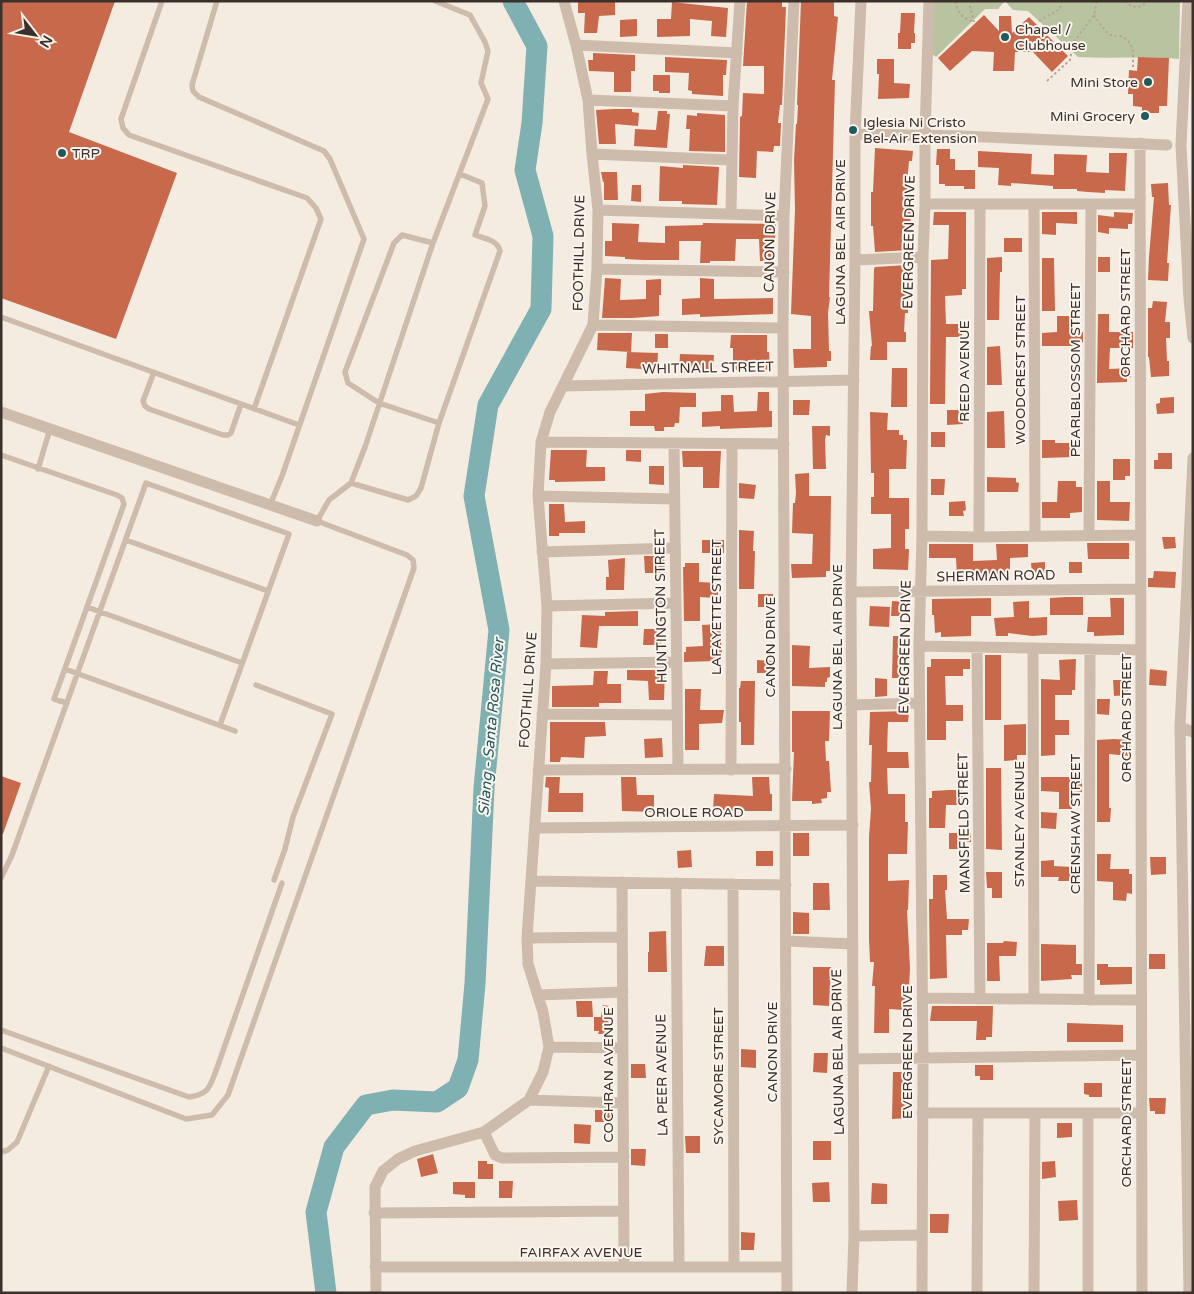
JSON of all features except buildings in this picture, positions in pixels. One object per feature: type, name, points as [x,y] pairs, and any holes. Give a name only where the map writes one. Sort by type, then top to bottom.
[{"type":"street","name":"FOOTHILL DRIVE","points":[[376,1293],[375,1187],[383,1171],[398,1159],[415,1151],[484,1132],[529,1100],[543,1072],[549,1047],[544,1012],[528,964],[527,938],[546,664],[547,606],[538,496],[542,442],[550,412],[593,326],[597,269],[598,210],[588,100],[564,1]]},
{"type":"street","points":[[731,214],[732,106],[740,1]]},
{"type":"street","name":"CANON DRIVE","points":[[787,1293],[783,328],[784,216],[794,1]]},
{"type":"street","name":"LAGUNA BEL AIR DRIVE","points":[[852,1293],[854,1236],[851,592],[855,134],[861,1]]},
{"type":"street","name":"EVERGREEN DRIVE","points":[[922,1293],[923,1058],[919,646],[922,536],[923,257],[929,1]]},
{"type":"street","points":[[1188,1],[1181,145],[1189,299],[1193,338]]},
{"type":"street","points":[[576,45],[737,52]]},
{"type":"street","points":[[588,100],[732,106]]},
{"type":"street","points":[[855,134],[962,136],[1166,145]]},
{"type":"street","name":"ORCHARD STREET","points":[[1140,143],[1142,1293]]},
{"type":"street","points":[[592,154],[731,160]]},
{"type":"street","points":[[925,204],[1140,204]]},
{"type":"street","name":"WOODCREST STREET","points":[[1034,204],[1035,536]]},
{"type":"street","name":"REED AVENUE","points":[[978,537],[980,205]]},
{"type":"street","name":"PEARLBLOSSOM STREET","points":[[1089,535],[1091,205]]},
{"type":"street","points":[[598,210],[784,216]]},
{"type":"street","points":[[855,260],[923,257]]},
{"type":"street","points":[[597,269],[784,272]]},
{"type":"street","points":[[593,326],[783,328]]},
{"type":"street","name":"WHITNALL STREET","points":[[564,386],[854,380]]},
{"type":"street","points":[[1,412],[317,521]]},
{"type":"street","points":[[542,442],[784,444]]},
{"type":"street","name":"HUNTINGTON STREET","points":[[674,443],[678,769]]},
{"type":"street","name":"LAFAYETTE STREET","points":[[731,770],[732,444]]},
{"type":"street","points":[[1190,1290],[1188,964],[1180,727],[1193,458]]},
{"type":"street","points":[[538,496],[674,499]]},
{"type":"street","points":[[922,536],[1140,535]]},
{"type":"street","points":[[542,552],[675,548]]},
{"type":"street","name":"SHERMAN ROAD","points":[[851,592],[1140,589]]},
{"type":"street","points":[[547,606],[676,603]]},
{"type":"street","points":[[919,646],[1140,650]]},
{"type":"street","name":"MANSFIELD STREET","points":[[977,647],[980,999]]},
{"type":"street","name":"STANLEY AVENUE","points":[[1033,648],[1034,999]]},
{"type":"street","name":"CRENSHAW STREET","points":[[1089,1000],[1090,649]]},
{"type":"street","points":[[546,664],[677,662]]},
{"type":"street","points":[[851,705],[919,702]]},
{"type":"street","points":[[542,714],[678,715]]},
{"type":"street","points":[[1180,727],[1193,732]]},
{"type":"street","points":[[538,770],[786,769]]},
{"type":"street","name":"ORIOLE ROAD","points":[[535,828],[853,825]]},
{"type":"street","points":[[531,881],[786,884]]},
{"type":"street","name":"COCHRAN AVENUE","points":[[622,882],[624,1267]]},
{"type":"street","name":"LA PEER AVENUE","points":[[676,883],[679,1267]]},
{"type":"street","name":"SYCAMORE STREET","points":[[733,884],[734,1267]]},
{"type":"street","points":[[527,938],[622,937]]},
{"type":"street","points":[[787,941],[852,944]]},
{"type":"street","points":[[538,995],[623,992]]},
{"type":"street","points":[[922,998],[1141,1000]]},
{"type":"street","points":[[549,1047],[623,1048]]},
{"type":"street","points":[[853,1059],[1141,1055]]},
{"type":"street","points":[[529,1100],[623,1103]]},
{"type":"street","points":[[922,1113],[1141,1113]]},
{"type":"street","points":[[978,1113],[978,1293]]},
{"type":"street","points":[[1034,1293],[1035,1113]]},
{"type":"street","points":[[1088,1113],[1088,1293]]},
{"type":"street","points":[[484,1132],[495,1155],[502,1158],[624,1157]]},
{"type":"street","points":[[374,1213],[624,1211]]},
{"type":"street","points":[[854,1236],[922,1235]]},
{"type":"street","name":"FAIRFAX AVENUE","points":[[375,1267],[787,1267]]},
{"type":"lane","points":[[162,1],[121,119],[123,128],[129,135],[307,198],[316,208],[321,219],[254,409]]},
{"type":"lane","points":[[217,1],[192,85],[193,91],[199,97],[324,151],[330,159],[364,239],[282,476],[270,505]]},
{"type":"lane","points":[[1,1049],[186,1120],[212,1115],[228,1095],[414,568],[413,560],[407,555],[317,521],[329,500],[351,482],[380,403],[433,243],[488,99],[481,83],[488,51],[486,42],[470,15],[436,1]]},
{"type":"lane","points":[[351,482],[408,500],[416,496],[421,488],[439,423],[500,251],[496,243],[476,235],[485,206],[482,183],[460,174]]},
{"type":"lane","points":[[433,243],[402,235],[394,242],[345,372],[348,384],[380,403],[439,423]]},
{"type":"lane","points":[[1,317],[299,425]]},
{"type":"lane","points":[[154,372],[143,401],[146,406],[158,412],[223,435],[228,435],[232,433],[241,404]]},
{"type":"lane","points":[[38,468],[50,429]]},
{"type":"lane","points":[[1,455],[122,498],[124,504],[54,699],[66,704]]},
{"type":"lane","points":[[1,878],[12,855],[146,483],[289,534],[220,725]]},
{"type":"lane","points":[[126,540],[268,591]]},
{"type":"lane","points":[[107,552],[120,557]]},
{"type":"lane","points":[[87,607],[242,663]]},
{"type":"lane","points":[[64,669],[235,731]]},
{"type":"lane","points":[[256,685],[332,714],[293,817],[285,849],[274,880]]},
{"type":"lane","points":[[1,1030],[189,1097],[204,1093],[209,1088],[214,1075],[282,883]]},
{"type":"lane","points":[[1,1152],[8,1150],[17,1142],[49,1066]]},
{"type":"path","points":[[956,1],[958,12],[963,18],[974,22],[970,7],[972,1]]},
{"type":"path","points":[[1039,21],[1060,9],[1062,1]]},
{"type":"path","points":[[1047,81],[1070,60],[1073,43],[1094,15],[1097,1]]},
{"type":"path","points":[[1125,1],[1130,6],[1136,8],[1142,6],[1147,1]]},
{"type":"path","points":[[1094,15],[1111,36],[1121,36],[1127,40],[1133,48],[1133,67]]},
{"type":"green space","points":[[933,1],[1005,1],[998,9],[985,9],[936,57],[932,54]]},
{"type":"green space","points":[[1005,1],[1180,1],[1179,59],[1078,57],[1028,11],[1013,10]]},
{"type":"waterway","name":"Silang - Santa Rosa River","points":[[326,1293],[316,1212],[334,1147],[366,1105],[393,1100],[437,1102],[458,1088],[468,1060],[475,984],[484,788],[499,630],[474,496],[488,405],[541,309],[543,236],[525,170],[532,123],[537,46],[513,1]]},
{"type":"place","name":"Chapel / Clubhouse","points":[[1005,37]]},
{"type":"place","name":"Mini Store","points":[[1148,82]]},
{"type":"place","name":"Mini Grocery","points":[[1145,116]]},
{"type":"place","name":"Iglesia Ni Cristo Bel-Air Extension","points":[[853,130]]},
{"type":"place","name":"TRP","points":[[62,153]]}]
